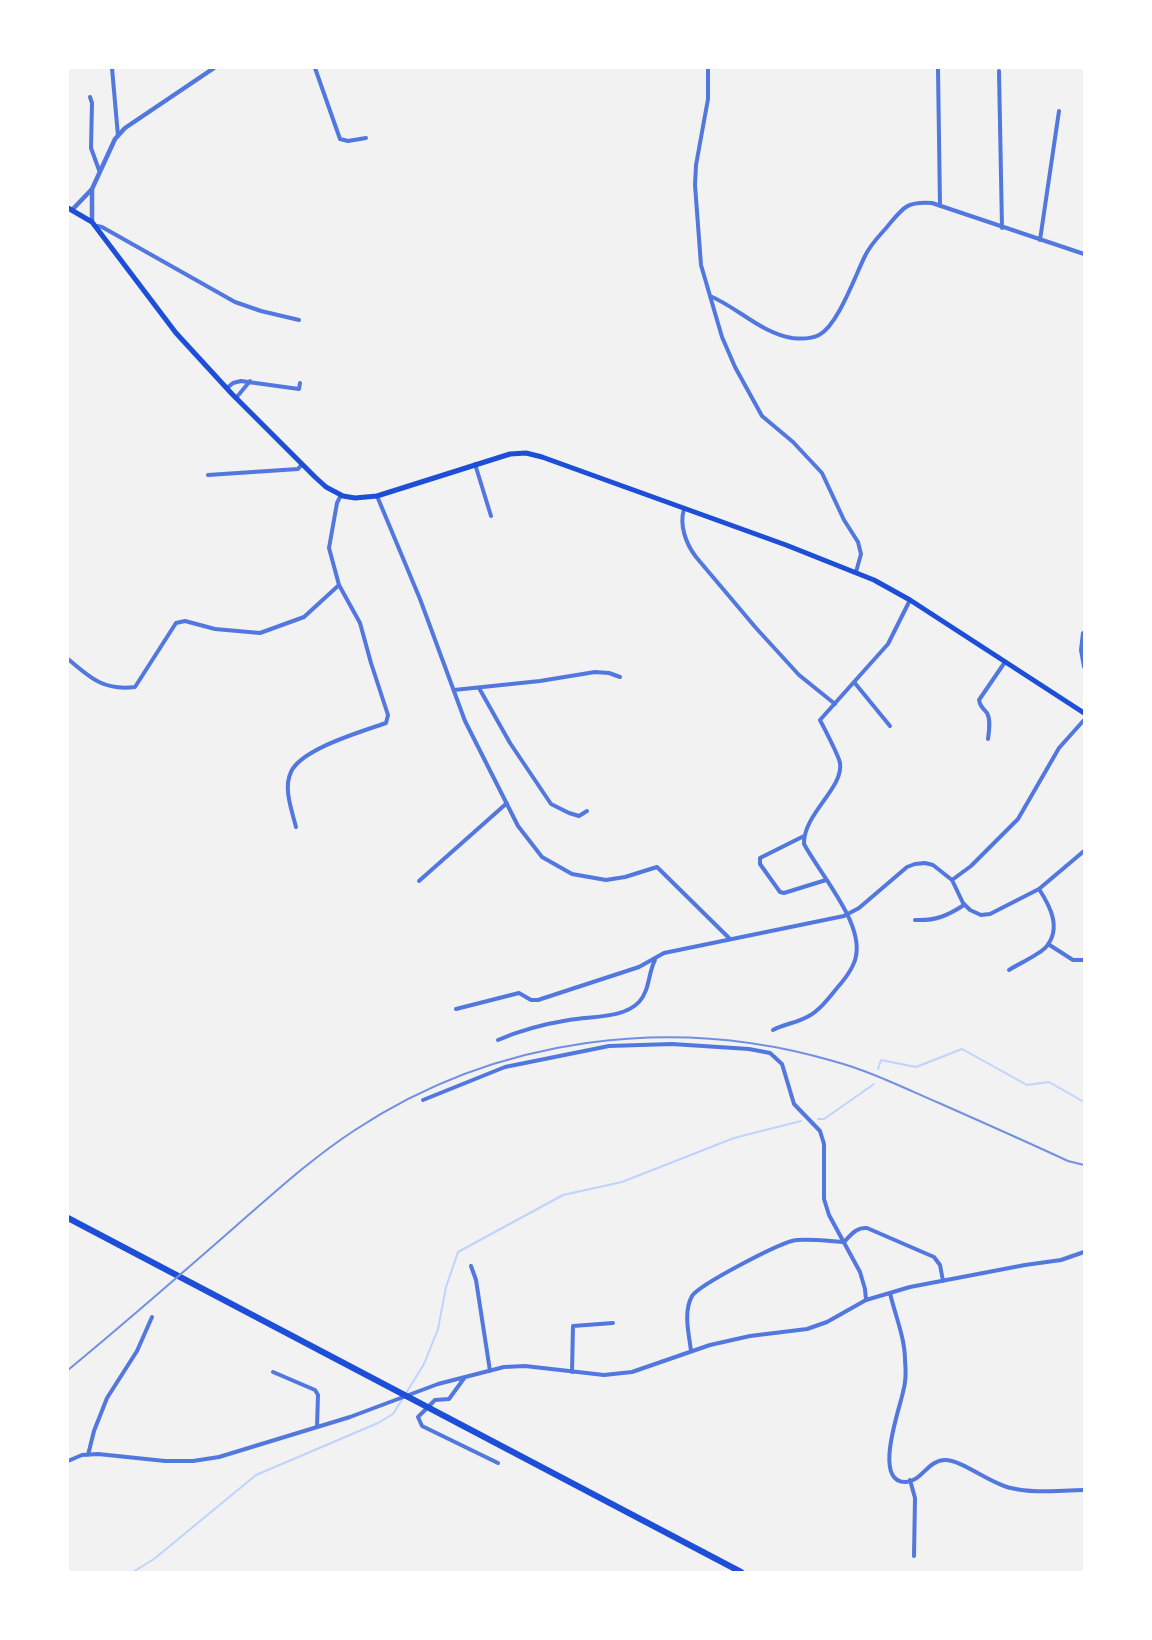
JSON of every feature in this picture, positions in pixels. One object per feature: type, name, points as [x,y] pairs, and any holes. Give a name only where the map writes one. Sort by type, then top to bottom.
[{"type":"main road","points":[[70,209],[94,224],[176,333],[236,398],[326,487],[341,495],[356,498],[377,496],[474,464],[516,453],[534,455],[856,572],[910,600],[1084,713]]},
{"type":"main road","points":[[68,1218],[741,1572]]},
{"type":"street","points":[[112,68],[118,136]]},
{"type":"street","points":[[214,68],[135,120],[118,136],[99,170],[92,189],[94,224],[235,302],[299,320]]},
{"type":"street","points":[[315,68],[340,139],[348,141],[366,138]]},
{"type":"street","points":[[708,68],[708,99],[696,165],[695,185],[701,265],[710,296],[726,347],[762,416],[793,442],[822,473],[844,520],[858,542],[861,554],[856,572]]},
{"type":"street","points":[[938,69],[940,206]]},
{"type":"street","points":[[999,71],[1002,228]]},
{"type":"street","points":[[90,97],[92,148],[99,170]]},
{"type":"street","points":[[1040,240],[1059,111]]},
{"type":"street","points":[[70,209],[92,189]]},
{"type":"street","points":[[710,296],[726,302],[775,333],[792,338],[818,336],[832,321],[843,302],[866,253],[905,206],[915,202],[940,206],[1084,254]]},
{"type":"street","points":[[236,398],[250,381]]},
{"type":"street","points":[[227,388],[233,383],[250,381],[299,389],[300,382]]},
{"type":"street","points":[[208,475],[298,469],[302,464]]},
{"type":"street","points":[[474,464],[491,516]]},
{"type":"street","points":[[296,827],[287,796],[291,772],[306,756],[334,741],[386,723],[388,715],[370,663],[360,623],[339,585],[329,548],[341,495]]},
{"type":"street","points":[[377,496],[420,599],[465,721],[518,825],[542,857],[572,874],[606,880],[657,867],[730,940]]},
{"type":"street","points":[[684,509],[682,522],[688,547],[799,675],[834,704]]},
{"type":"street","points":[[68,659],[95,682],[122,688],[135,687],[176,623],[184,621],[215,629],[260,633],[304,617],[339,585]]},
{"type":"street","points":[[773,1030],[807,1018],[828,999],[854,963],[857,954],[857,945],[848,914],[807,848],[804,836],[811,819],[838,777],[840,763],[820,720],[888,644],[910,600]]},
{"type":"street","points":[[1083,633],[1081,650],[1084,667]]},
{"type":"street","points":[[988,739],[989,719],[979,700],[1005,661]]},
{"type":"street","points":[[454,690],[540,681],[595,672],[620,677]]},
{"type":"street","points":[[854,682],[890,726]]},
{"type":"street","points":[[479,688],[510,743],[551,804],[579,816],[587,811]]},
{"type":"street","points":[[952,880],[971,866],[1018,819],[1059,748],[1084,720]]},
{"type":"street","points":[[419,881],[507,803]]},
{"type":"street","points":[[804,836],[760,858],[760,864],[780,892],[784,893],[826,880]]},
{"type":"street","points":[[456,1009],[519,993],[531,1000],[538,1000],[618,975],[656,959],[664,953],[848,914],[915,864],[933,865],[952,880],[964,905],[975,913],[990,914],[1039,889],[1084,851]]},
{"type":"street","points":[[1009,970],[1048,944],[1053,929],[1053,912],[1039,889]]},
{"type":"street","points":[[915,920],[931,921],[964,905]]},
{"type":"street","points":[[1048,944],[1073,960],[1084,960]]},
{"type":"street","points":[[498,1040],[532,1028],[633,1008],[641,1000],[649,985],[656,959]]},
{"type":"street","points":[[423,1100],[506,1067],[609,1046],[638,1043],[672,1044],[750,1049],[770,1053],[782,1064],[794,1104],[820,1131],[824,1144],[824,1199],[829,1215],[860,1272],[866,1300]]},
{"type":"street","points":[[844,1242],[854,1231],[867,1227],[934,1257],[940,1265],[943,1281]]},
{"type":"street","points":[[691,1351],[687,1321],[689,1304],[699,1288],[740,1267],[753,1256],[795,1240],[844,1242]]},
{"type":"street","points":[[68,1461],[98,1454],[165,1461],[193,1461],[219,1457],[317,1427],[438,1384],[504,1367],[525,1366],[613,1376],[632,1372],[710,1345],[750,1336],[807,1329],[827,1322],[866,1300],[890,1293],[1025,1265],[1061,1260],[1084,1252]]},
{"type":"street","points":[[471,1266],[476,1280],[490,1371]]},
{"type":"street","points":[[890,1293],[906,1362],[904,1389],[890,1441],[889,1464],[895,1478],[905,1482],[917,1478],[937,1461],[944,1460],[953,1461],[995,1483],[1012,1489],[1084,1490]]},
{"type":"street","points":[[88,1455],[107,1398],[132,1358],[152,1317]]},
{"type":"street","points":[[572,1372],[573,1326],[613,1323]]},
{"type":"street","points":[[273,1372],[315,1390],[318,1395],[317,1427]]},
{"type":"street","points":[[466,1377],[449,1399],[435,1400],[418,1417],[422,1426],[498,1462]]},
{"type":"street","points":[[910,1480],[915,1498],[914,1556]]},
{"type":"waterway","points":[[878,1069],[881,1060],[916,1067],[962,1049],[1027,1085],[1049,1082],[1084,1102]]},
{"type":"waterway","points":[[818,1119],[824,1119],[874,1084]]},
{"type":"waterway","points":[[133,1572],[154,1559],[256,1475],[378,1423],[393,1414],[424,1364],[438,1329],[446,1287],[458,1252],[563,1195],[622,1182],[734,1138],[801,1121]]},
{"type":"railway","points":[[68,1370],[294,1176],[339,1141],[409,1098],[467,1073],[526,1055],[587,1043],[648,1038],[710,1039],[772,1047],[833,1061],[860,1070],[1068,1161],[1084,1165]]}]
